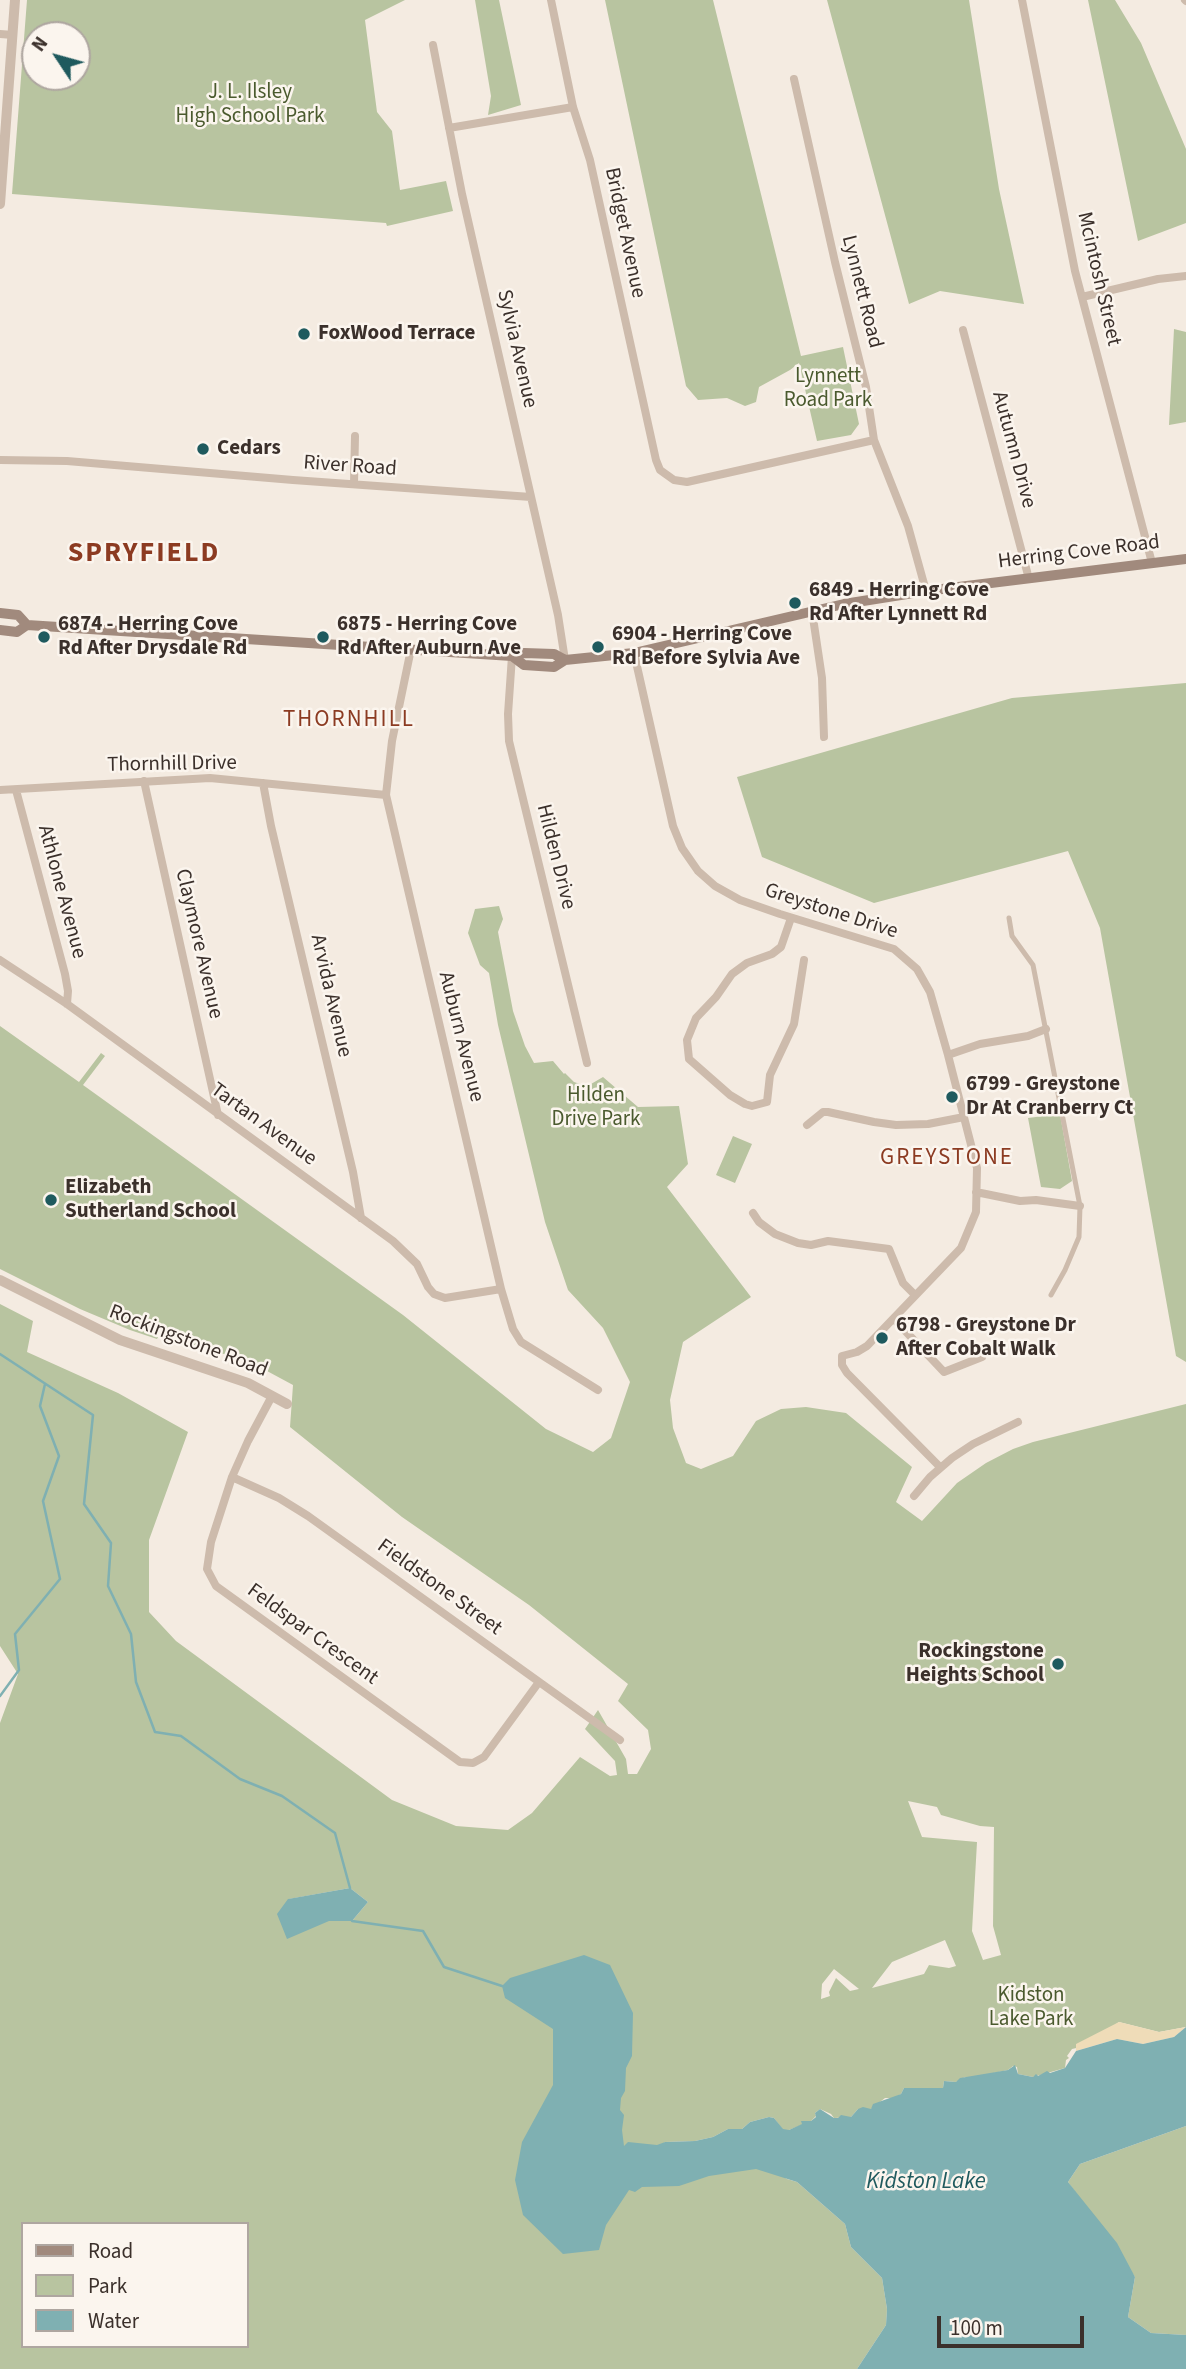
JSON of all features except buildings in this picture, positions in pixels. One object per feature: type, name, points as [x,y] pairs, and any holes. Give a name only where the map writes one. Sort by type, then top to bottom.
[{"type":"main road","name":"Herring Cove Road","points":[[0,630],[17,632],[27,625],[411,649],[512,656],[524,665],[554,667],[565,660],[634,653],[844,604],[926,590],[1186,559]]},
{"type":"main road","name":"Herring Cove Road","points":[[0,613],[18,615],[27,625]]},
{"type":"street","points":[[0,204],[15,0]]},
{"type":"street","name":"Bridget Avenue","points":[[551,0],[573,107],[590,160],[656,460],[663,473],[675,481],[688,482],[874,440]]},
{"type":"street","name":"Mcintosh Street","points":[[1022,0],[1082,297],[1152,563]]},
{"type":"street","points":[[0,34],[13,35]]},
{"type":"street","name":"Sylvia Avenue","points":[[433,45],[449,128],[558,615],[565,660]]},
{"type":"street","name":"Lynnett Road","points":[[794,79],[866,387],[874,440],[908,526],[926,590]]},
{"type":"street","points":[[449,128],[573,107]]},
{"type":"street","points":[[1082,297],[1158,279],[1186,276]]},
{"type":"street","name":"Autumn Drive","points":[[963,330],[1029,579]]},
{"type":"street","points":[[354,484],[355,436]]},
{"type":"street","name":"River Road","points":[[0,460],[67,461],[531,497]]},
{"type":"street","points":[[813,611],[822,678],[824,737]]},
{"type":"street","name":"Auburn Avenue","points":[[411,649],[392,741],[386,795],[501,1289],[513,1329],[521,1342],[598,1390]]},
{"type":"street","name":"Greystone Drive","points":[[634,653],[673,826],[686,856],[706,879],[724,892],[791,918],[894,949],[909,960],[922,975],[930,992],[977,1168],[976,1212],[961,1248],[867,1346],[842,1356],[842,1365],[940,1467]]},
{"type":"street","name":"Hilden Drive","points":[[512,656],[509,741],[587,1063]]},
{"type":"street","name":"Thornhill Drive","points":[[0,790],[210,778],[386,795]]},
{"type":"street","name":"Claymore Avenue","points":[[144,781],[218,1115]]},
{"type":"street","name":"Arvida Avenue","points":[[264,783],[271,826],[353,1172],[361,1217]]},
{"type":"street","name":"Athlone Avenue","points":[[16,790],[65,974],[67,1004]]},
{"type":"street","points":[[791,918],[780,947],[772,954],[747,963],[732,974],[715,999],[696,1017],[687,1044],[689,1059],[730,1095],[745,1104],[752,1106],[767,1102],[770,1075],[794,1024],[804,960]]},
{"type":"street","points":[[1009,918],[1012,936],[1033,965],[1080,1206],[1079,1237],[1051,1295]]},
{"type":"street","name":"Tartan Avenue","points":[[0,960],[67,1004],[361,1217],[410,1256],[421,1270],[428,1287],[438,1296],[445,1298],[501,1289]]},
{"type":"street","points":[[948,1055],[980,1044],[1028,1036],[1046,1029]]},
{"type":"street","points":[[807,1125],[823,1112],[896,1125],[928,1124],[964,1117]]},
{"type":"street","points":[[976,1192],[1020,1201],[1035,1200],[1080,1206]]},
{"type":"street","points":[[753,1213],[759,1222],[775,1234],[798,1244],[811,1245],[828,1241],[888,1249],[903,1283],[915,1295]]},
{"type":"street","name":"Rockingstone Road","points":[[0,1280],[120,1340],[248,1383],[288,1404]]},
{"type":"street","points":[[894,1319],[944,1372],[982,1357]]},
{"type":"street","name":"Feldspar Crescent","points":[[272,1396],[232,1477],[207,1560],[208,1574],[213,1583],[252,1614],[455,1759],[469,1763],[484,1757],[538,1682]]},
{"type":"street","points":[[914,1496],[940,1467],[973,1444],[1018,1422]]},
{"type":"street","name":"Fieldstone Street","points":[[232,1477],[279,1498],[309,1516],[620,1740]]},
{"type":"green space","name":"J. L. Ilsley High School Park","points":[[27,0],[405,0],[365,20],[377,112],[392,131],[400,190],[446,181],[453,211],[387,226],[386,223],[12,194],[21,78],[21,91],[91,91],[91,21],[25,21]]},
{"type":"green space","points":[[475,0],[499,0],[521,105],[488,115],[491,96]]},
{"type":"green space","name":"Lynnett Road Park","points":[[605,0],[713,0],[801,356],[843,347],[859,424],[851,435],[817,441],[799,363],[759,387],[756,402],[745,406],[727,398],[698,400],[686,386]]},
{"type":"green space","points":[[827,0],[969,0],[999,189],[1024,304],[940,291],[909,304]]},
{"type":"green space","points":[[1088,0],[1115,0],[1141,43],[1186,149],[1186,223],[1138,241]]},
{"type":"green space","points":[[1174,329],[1186,332],[1186,422],[1169,425]]},
{"type":"green space","points":[[1186,683],[1186,1362],[1176,1356],[1100,928],[1068,851],[874,903],[762,857],[737,777],[1012,698]]},
{"type":"green space","points":[[499,906],[503,919],[498,932],[513,1011],[534,1063],[553,1061],[564,1074],[580,1084],[591,1084],[603,1077],[638,1107],[679,1106],[688,1164],[667,1187],[751,1297],[683,1342],[670,1400],[673,1428],[686,1463],[701,1469],[733,1456],[756,1421],[781,1409],[806,1407],[846,1413],[912,1467],[896,1502],[922,1521],[957,1483],[1013,1449],[1186,1404],[1186,2027],[1159,2032],[1119,2022],[1085,2046],[1072,2049],[1067,2056],[1069,2058],[1065,2068],[1033,2077],[1018,2074],[1017,2067],[1013,2066],[1008,2070],[965,2077],[956,2082],[944,2081],[943,2088],[904,2088],[901,2094],[894,2098],[885,2098],[871,2109],[858,2109],[851,2117],[834,2118],[820,2109],[811,2121],[789,2130],[783,2130],[774,2118],[769,2117],[750,2122],[742,2129],[728,2129],[713,2137],[695,2141],[665,2142],[624,2190],[748,2155],[787,2179],[797,2182],[845,2224],[851,2247],[882,2278],[887,2309],[886,2325],[857,2369],[0,2369],[0,1723],[18,1674],[0,1646],[0,1304],[33,1321],[27,1352],[118,1393],[188,1432],[149,1540],[149,1612],[176,1641],[392,1800],[456,1826],[508,1830],[532,1813],[580,1757],[610,1776],[617,1775],[615,1761],[585,1729],[598,1710],[626,1759],[628,1774],[637,1774],[651,1749],[648,1730],[618,1701],[628,1684],[529,1605],[402,1517],[290,1427],[293,1385],[234,1357],[159,1335],[157,1339],[130,1330],[80,1309],[0,1269],[0,1026],[79,1082],[101,1053],[105,1056],[83,1085],[403,1315],[546,1429],[593,1452],[611,1438],[630,1382],[603,1328],[568,1290],[545,1222],[498,1025],[489,973],[480,965],[468,933],[475,909]],"holes":[[[908,1801],[937,1807],[941,1815],[980,1826],[994,1827],[993,1926],[1001,1955],[983,1960],[972,1931],[977,1842],[922,1837]],[[350,1888],[368,1902],[352,1921],[329,1921],[289,1899]],[[945,1940],[956,1966],[949,1968],[929,1965],[924,1974],[872,1988],[892,1962]],[[834,1969],[859,1989],[850,1991],[836,1978],[829,1992],[830,1996],[821,1999],[822,1984]]]},
{"type":"green space","points":[[1060,1114],[1072,1181],[1060,1189],[1041,1187],[1028,1118]]},
{"type":"green space","points":[[733,1136],[752,1144],[735,1183],[716,1175]]},
{"type":"green space","points":[[1186,2126],[1186,2335],[1151,2333],[1128,2317],[1135,2277],[1068,2182],[1080,2164]]},
{"type":"sand","points":[[1119,2022],[1159,2032],[1186,2027],[1174,2037],[1143,2044],[1117,2039],[1076,2051],[1076,2044]]},
{"type":"water","points":[[350,1888],[368,1902],[352,1921],[329,1921],[287,1939],[277,1914],[288,1899]]},
{"type":"water","name":"Kidston Lake","points":[[584,1955],[610,1965],[633,2013],[632,2056],[626,2068],[625,2091],[620,2110],[624,2115],[624,2146],[628,2142],[657,2145],[665,2142],[695,2141],[713,2137],[728,2129],[742,2129],[750,2122],[769,2117],[774,2118],[783,2129],[789,2130],[802,2124],[801,2121],[811,2121],[820,2109],[834,2118],[841,2115],[851,2117],[858,2109],[871,2109],[873,2104],[901,2094],[904,2088],[943,2088],[944,2081],[956,2082],[960,2078],[1008,2070],[1015,2065],[1018,2074],[1038,2076],[1047,2071],[1050,2073],[1065,2068],[1076,2051],[1117,2039],[1143,2044],[1174,2037],[1186,2027],[1186,2126],[1080,2164],[1068,2182],[1117,2243],[1135,2277],[1128,2317],[1151,2333],[1186,2335],[1186,2369],[857,2369],[886,2325],[887,2309],[882,2278],[851,2247],[845,2224],[797,2182],[756,2169],[709,2176],[679,2186],[642,2187],[635,2192],[629,2190],[606,2225],[599,2250],[563,2254],[523,2215],[515,2180],[522,2142],[553,2085],[553,2029],[505,1998],[502,1986],[510,1978]]},
{"type":"waterway","points":[[0,1354],[93,1415],[84,1504],[111,1543],[108,1586],[131,1634],[136,1682],[155,1732],[181,1736],[240,1779],[282,1796],[335,1833],[350,1888]]},
{"type":"waterway","points":[[0,1696],[19,1670],[15,1634],[60,1579],[43,1501],[59,1456],[40,1406],[45,1384]]},
{"type":"waterway","points":[[352,1921],[423,1931],[444,1967],[502,1986]]},
{"type":"place","name":"FoxWood Terrace","points":[[304,334]]},
{"type":"place","name":"Cedars","points":[[203,449]]},
{"type":"place","name":"6849 - Herring Cove Rd After Lynnett Rd","points":[[795,603]]},
{"type":"place","name":"6874 - Herring Cove Rd After Drysdale Rd","points":[[44,637]]},
{"type":"place","name":"6875 - Herring Cove Rd After Auburn Ave","points":[[323,637]]},
{"type":"place","name":"6904 - Herring Cove Rd Before Sylvia Ave","points":[[598,647]]},
{"type":"place","name":"6799 - Greystone Dr At Cranberry Ct","points":[[952,1097]]},
{"type":"place","name":"Elizabeth Sutherland School","points":[[51,1200]]},
{"type":"place","name":"6798 - Greystone Dr After Cobalt Walk","points":[[882,1338]]},
{"type":"place","name":"Rockingstone Heights School","points":[[1058,1664]]},
{"type":"district","name":"SPRYFIELD","points":[[144,555]]},
{"type":"district","name":"THORNHILL","points":[[349,721]]},
{"type":"district","name":"GREYSTONE","points":[[947,1159]]},
{"type":"park label","name":"Hilden Drive Park","points":[[596,1108]]},
{"type":"park label","name":"Kidston Lake Park","points":[[1031,2008]]}]
